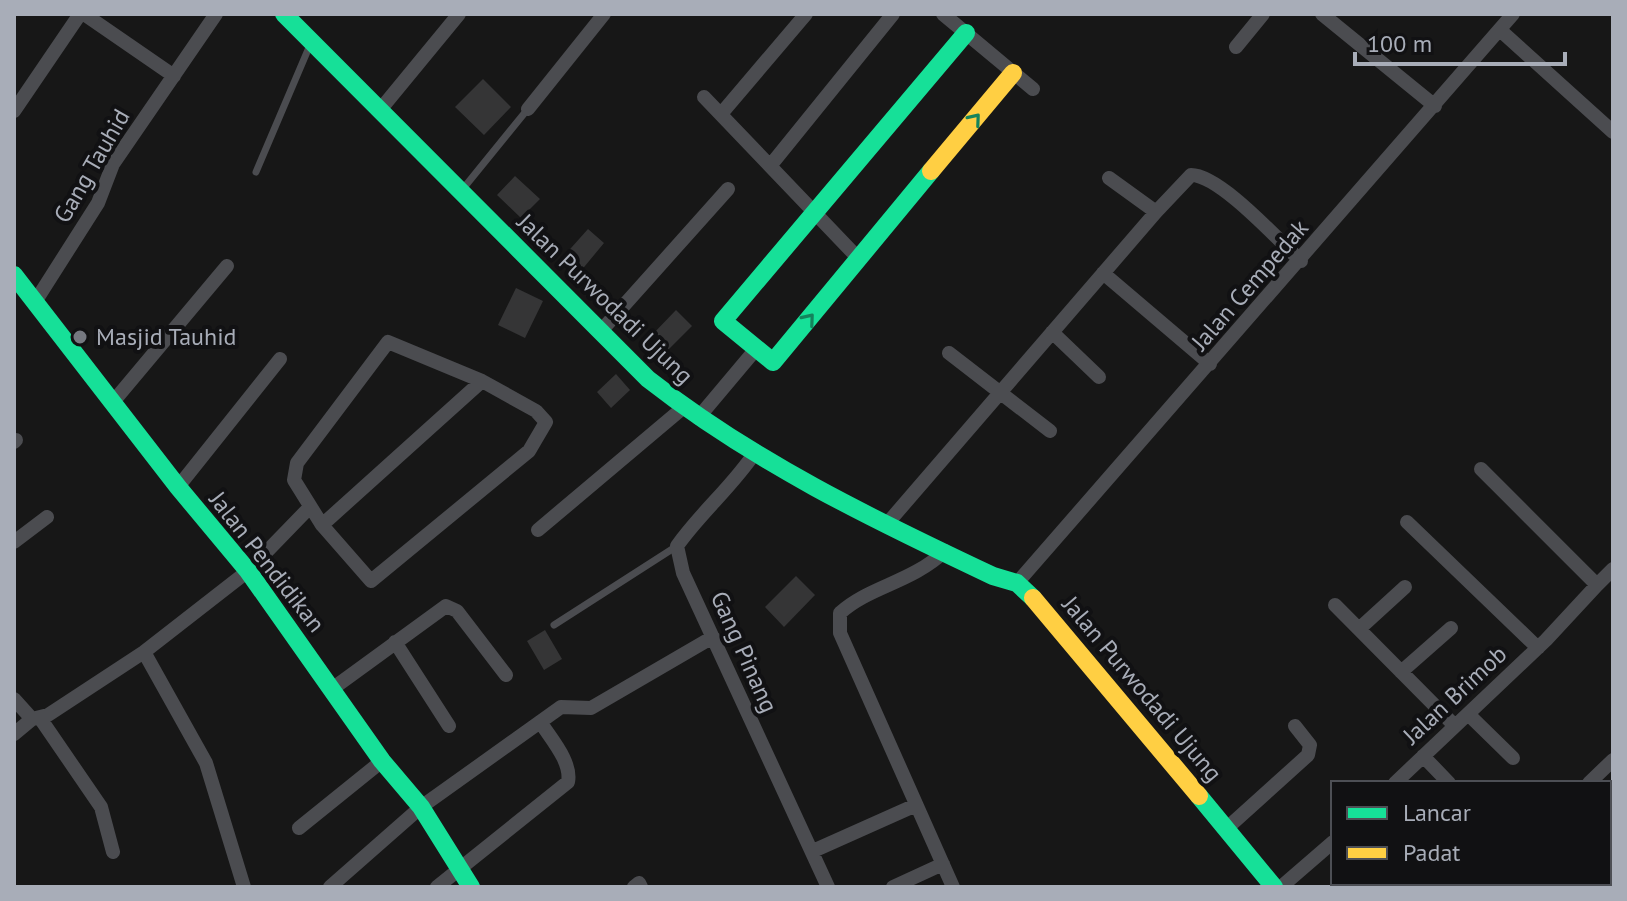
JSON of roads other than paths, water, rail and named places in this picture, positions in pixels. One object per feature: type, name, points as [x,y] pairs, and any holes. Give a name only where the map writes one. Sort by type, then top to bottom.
[{"type":"street","points":[[15,108],[82,14],[174,76]]},
{"type":"street","name":"Gang Tauhid","points":[[35,302],[98,203],[113,164],[216,14]]},
{"type":"street","name":"Jalan Purwodadi Ujung","points":[[284,14],[648,379],[691,412],[840,504],[993,576],[1017,583],[1046,610],[1274,887]]},
{"type":"street","points":[[380,110],[459,14]]},
{"type":"street","points":[[528,109],[604,14]]},
{"type":"street","points":[[721,114],[806,14]]},
{"type":"street","points":[[770,166],[893,14]]},
{"type":"street","points":[[943,14],[1033,89]]},
{"type":"street","points":[[1236,47],[1263,14]]},
{"type":"street","points":[[1322,14],[1435,106]]},
{"type":"street","name":"Jalan Cempedak","points":[[1017,583],[1301,261],[1513,14]]},
{"type":"street","points":[[1500,30],[1613,132]]},
{"type":"street","points":[[966,33],[723,321],[773,362],[1013,73]]},
{"type":"street","points":[[704,97],[859,259]]},
{"type":"street","points":[[886,525],[1191,175],[1198,175],[1230,196],[1301,261]]},
{"type":"street","points":[[1109,178],[1156,212]]},
{"type":"street","points":[[601,331],[728,189]]},
{"type":"street","points":[[113,402],[227,266]]},
{"type":"street","points":[[1103,273],[1210,364]]},
{"type":"street","name":"Jalan Pendidikan","points":[[14,275],[178,487],[248,571],[382,761],[421,807],[471,887]]},
{"type":"street","points":[[1052,332],[1099,377]]},
{"type":"street","points":[[388,342],[482,381],[536,411],[546,422],[529,451],[371,581],[310,507],[294,480],[297,463],[388,342]]},
{"type":"street","points":[[538,530],[691,412],[756,349]]},
{"type":"street","points":[[949,353],[1050,431]]},
{"type":"street","points":[[178,487],[280,359]]},
{"type":"street","points":[[322,525],[482,381]]},
{"type":"street","points":[[677,546],[693,523],[742,473],[756,451]]},
{"type":"street","points":[[1481,469],[1597,585]]},
{"type":"street","points":[[14,734],[144,652],[248,571],[310,507]]},
{"type":"street","points":[[14,542],[47,517]]},
{"type":"street","points":[[1407,522],[1542,644]]},
{"type":"street","name":"Gang Pinang","points":[[677,546],[683,573],[828,887]]},
{"type":"street","points":[[945,551],[910,578],[852,602],[840,613],[840,633],[953,887]]},
{"type":"street","name":"Jalan Brimob","points":[[1397,781],[1542,644],[1613,569]]},
{"type":"street","points":[[1359,629],[1405,587]]},
{"type":"street","points":[[1335,605],[1455,726]]},
{"type":"street","points":[[332,689],[446,606],[451,607],[506,675]]},
{"type":"street","points":[[1401,672],[1451,628]]},
{"type":"street","points":[[330,887],[421,807],[561,707],[591,708],[713,637]]},
{"type":"street","points":[[395,642],[449,726]]},
{"type":"street","points":[[144,652],[206,763],[244,887]]},
{"type":"street","points":[[14,699],[36,719],[101,807],[113,852]]},
{"type":"street","points":[[1468,714],[1513,758]]},
{"type":"street","points":[[437,887],[568,782],[570,774],[563,758],[541,723]]},
{"type":"street","points":[[1226,829],[1308,755],[1310,745],[1295,726]]},
{"type":"street","points":[[1423,756],[1447,781]]},
{"type":"street","points":[[1591,781],[1613,760]]},
{"type":"street","points":[[299,828],[382,761]]},
{"type":"street","points":[[813,851],[916,805]]},
{"type":"street","points":[[1281,887],[1331,844]]},
{"type":"street","points":[[893,887],[943,864]]},
{"type":"street","points":[[634,887],[639,883],[641,887]]},
{"type":"lane","points":[[256,172],[312,42]]},
{"type":"lane","points":[[460,191],[528,109]]},
{"type":"lane","points":[[554,625],[677,546]]},
{"type":"place","name":"Masjid Tauhid","points":[[80,337]]}]
